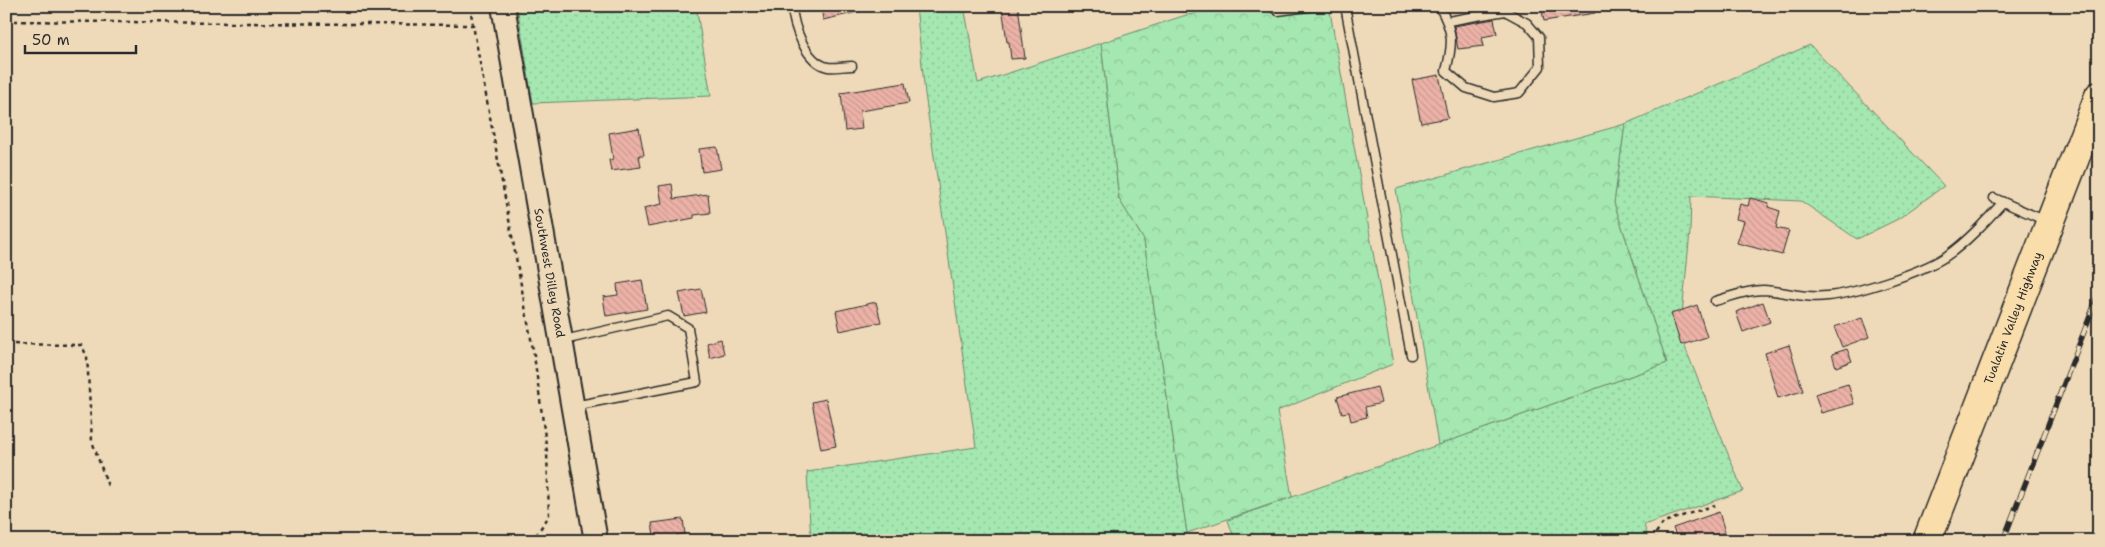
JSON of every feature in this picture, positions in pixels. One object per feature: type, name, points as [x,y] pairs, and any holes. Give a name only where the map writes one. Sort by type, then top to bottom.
[{"type":"highway","name":"Tualatin Valley Highway","points":[[1927,541],[2099,96]]},
{"type":"street","name":"Southwest Dilley Road","points":[[503,6],[596,541]]},
{"type":"lane","points":[[792,6],[798,35],[810,56],[827,67],[852,66]]},
{"type":"lane","points":[[1271,6],[1278,11],[1314,6]]},
{"type":"lane","points":[[1345,6],[1411,355]]},
{"type":"lane","points":[[1440,6],[1448,21],[1452,47],[1446,71],[1466,88],[1494,97],[1519,93],[1540,67],[1539,37],[1527,23],[1505,11],[1448,21]]},
{"type":"lane","points":[[1994,198],[2050,222]]},
{"type":"lane","points":[[1715,302],[1741,293],[1762,290],[1803,296],[1828,296],[1907,274],[1945,257],[1983,224],[2003,202]]},
{"type":"lane","points":[[560,340],[668,316],[688,328],[697,382],[572,406]]},
{"type":"path","points":[[470,6],[534,355],[547,452],[549,516],[532,541]]},
{"type":"path","points":[[6,21],[473,25]]},
{"type":"path","points":[[6,344],[81,345],[87,356],[92,441],[109,489]]},
{"type":"path","points":[[1657,541],[1656,533],[1664,522],[1714,505]]},
{"type":"green space","points":[[517,6],[696,6],[711,96],[533,103]]},
{"type":"green space","points":[[916,6],[964,6],[978,83],[1101,43],[1119,199],[1144,240],[1187,533],[1163,541],[811,541],[807,472],[976,447],[925,94]]},
{"type":"green space","points":[[1227,6],[1329,6],[1393,364],[1277,411],[1292,497],[1187,533],[1144,240],[1119,199],[1101,43],[1183,16]]},
{"type":"green space","points":[[1810,45],[1944,186],[1898,219],[1857,239],[1801,201],[1691,196],[1690,232],[1680,335],[1743,491],[1644,525],[1649,541],[1235,541],[1228,520],[1667,363],[1614,203],[1625,124]]},
{"type":"green space","points":[[1625,124],[1614,203],[1667,363],[1438,445],[1396,189]]},
{"type":"building","points":[[821,6],[862,6],[862,11],[823,20]]},
{"type":"building","points":[[1002,6],[1018,6],[1025,58],[1011,59]]},
{"type":"building","points":[[1541,6],[1594,6],[1595,13],[1544,21]]},
{"type":"building","points":[[1494,19],[1497,34],[1482,37],[1484,46],[1458,49],[1454,26]]},
{"type":"building","points":[[1439,75],[1448,118],[1421,123],[1412,80]]},
{"type":"building","points":[[905,83],[909,103],[860,111],[862,129],[845,131],[841,93]]},
{"type":"building","points":[[639,128],[644,155],[639,155],[641,167],[611,171],[609,160],[613,159],[609,133]]},
{"type":"building","points":[[717,147],[721,169],[702,172],[699,149]]},
{"type":"building","points":[[672,184],[674,199],[708,194],[710,213],[694,215],[694,218],[648,227],[644,208],[662,204],[659,186]]},
{"type":"building","points":[[1750,198],[1769,203],[1768,207],[1780,211],[1776,228],[1789,231],[1782,255],[1737,243],[1744,221],[1736,219],[1740,204],[1748,206]]},
{"type":"building","points":[[642,280],[647,309],[606,316],[603,297],[618,295],[617,284]]},
{"type":"building","points":[[701,289],[706,312],[684,316],[679,293]]},
{"type":"building","points":[[876,302],[881,322],[840,331],[836,311]]},
{"type":"building","points":[[1763,302],[1770,322],[1743,332],[1736,312]]},
{"type":"building","points":[[1697,305],[1707,337],[1681,345],[1671,314]]},
{"type":"building","points":[[1862,318],[1869,337],[1842,347],[1834,327]]},
{"type":"building","points":[[721,339],[724,354],[710,358],[707,343]]},
{"type":"building","points":[[1789,345],[1803,391],[1778,398],[1765,353]]},
{"type":"building","points":[[1847,349],[1852,361],[1836,367],[1832,354]]},
{"type":"building","points":[[1848,384],[1854,404],[1821,413],[1815,394]]},
{"type":"building","points":[[1377,387],[1381,403],[1365,407],[1367,417],[1351,421],[1349,412],[1342,413],[1337,397]]},
{"type":"building","points":[[826,399],[836,446],[821,449],[812,402]]},
{"type":"building","points":[[1719,512],[1725,532],[1700,541],[1678,541],[1673,528]]},
{"type":"building","points":[[683,519],[685,534],[677,535],[678,541],[655,541],[652,523]]},
{"type":"railway","points":[[2003,541],[2099,293]]}]
